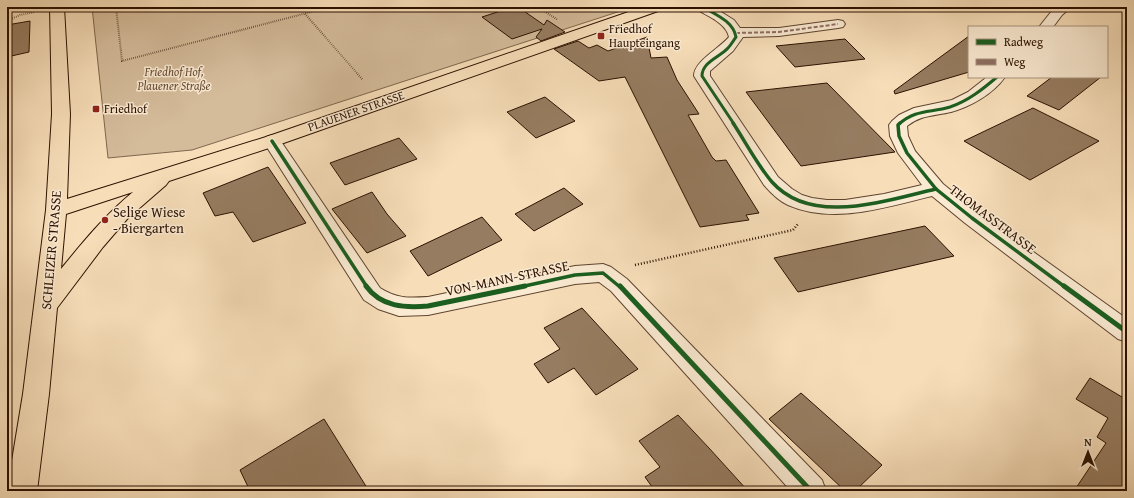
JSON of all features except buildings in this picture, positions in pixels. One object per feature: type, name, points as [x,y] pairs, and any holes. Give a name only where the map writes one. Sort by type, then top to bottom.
[{"type":"main road","name":"PLAUENER STRASSE","points":[[56,210],[272,140],[656,7]]},
{"type":"main road","name":"SCHLEIZER STRASSE","points":[[22,491],[36,394],[56,210],[61,114],[57,8]]},
{"type":"main road","points":[[46,305],[95,242],[121,213],[166,174]]},
{"type":"street","points":[[703,7],[730,25],[736,33],[779,32],[838,24]]},
{"type":"street","points":[[1047,26],[1057,12],[1064,7]]},
{"type":"street","name":"THOMASSTRASSE","points":[[736,33],[736,37],[728,48],[702,71],[702,76],[771,181],[781,192],[796,200],[814,206],[838,207],[863,204],[936,189],[978,223],[1127,332]]},
{"type":"street","points":[[936,189],[907,153],[899,136],[898,125],[907,117],[920,111],[939,109],[958,104],[979,93],[996,78]]},
{"type":"street","name":"VON-MANN-STRASSE","points":[[272,140],[372,294],[385,303],[403,308],[428,306],[575,275],[603,273]]},
{"type":"street","points":[[603,273],[619,285],[811,491]]},
{"type":"path","points":[[116,7],[122,61],[330,7]]},
{"type":"path","points":[[544,11],[555,7]]},
{"type":"path","points":[[7,20],[20,15],[57,8]]},
{"type":"path","points":[[305,14],[363,80]]},
{"type":"path","points":[[603,273],[793,230],[814,206]]},
{"type":"green space","name":"Friedhof Hof, Plauener Straße","points":[[92,7],[633,7],[192,150],[108,158]]},
{"type":"marked path","points":[[736,33],[779,32],[838,24]]},
{"type":"cycle path","points":[[703,7],[728,23],[735,32],[736,37],[728,48],[705,66],[702,71],[702,76],[771,181],[785,194],[795,200],[810,205],[845,207],[884,201],[936,189]]},
{"type":"cycle path","points":[[996,78],[979,92],[958,104],[941,109],[927,110],[913,114],[906,118],[898,125],[899,136],[907,153],[936,189],[972,218],[1127,332]]},
{"type":"cycle path","points":[[272,141],[372,294],[393,305],[405,307],[428,306],[575,275],[603,273],[619,285],[811,491]]},
{"type":"place","name":"Friedhof Haupteingang","points":[[601,36]]},
{"type":"place","name":"Friedhof","points":[[96,109]]},
{"type":"place","name":"Selige Wiese - Biergarten","points":[[105,220]]}]
